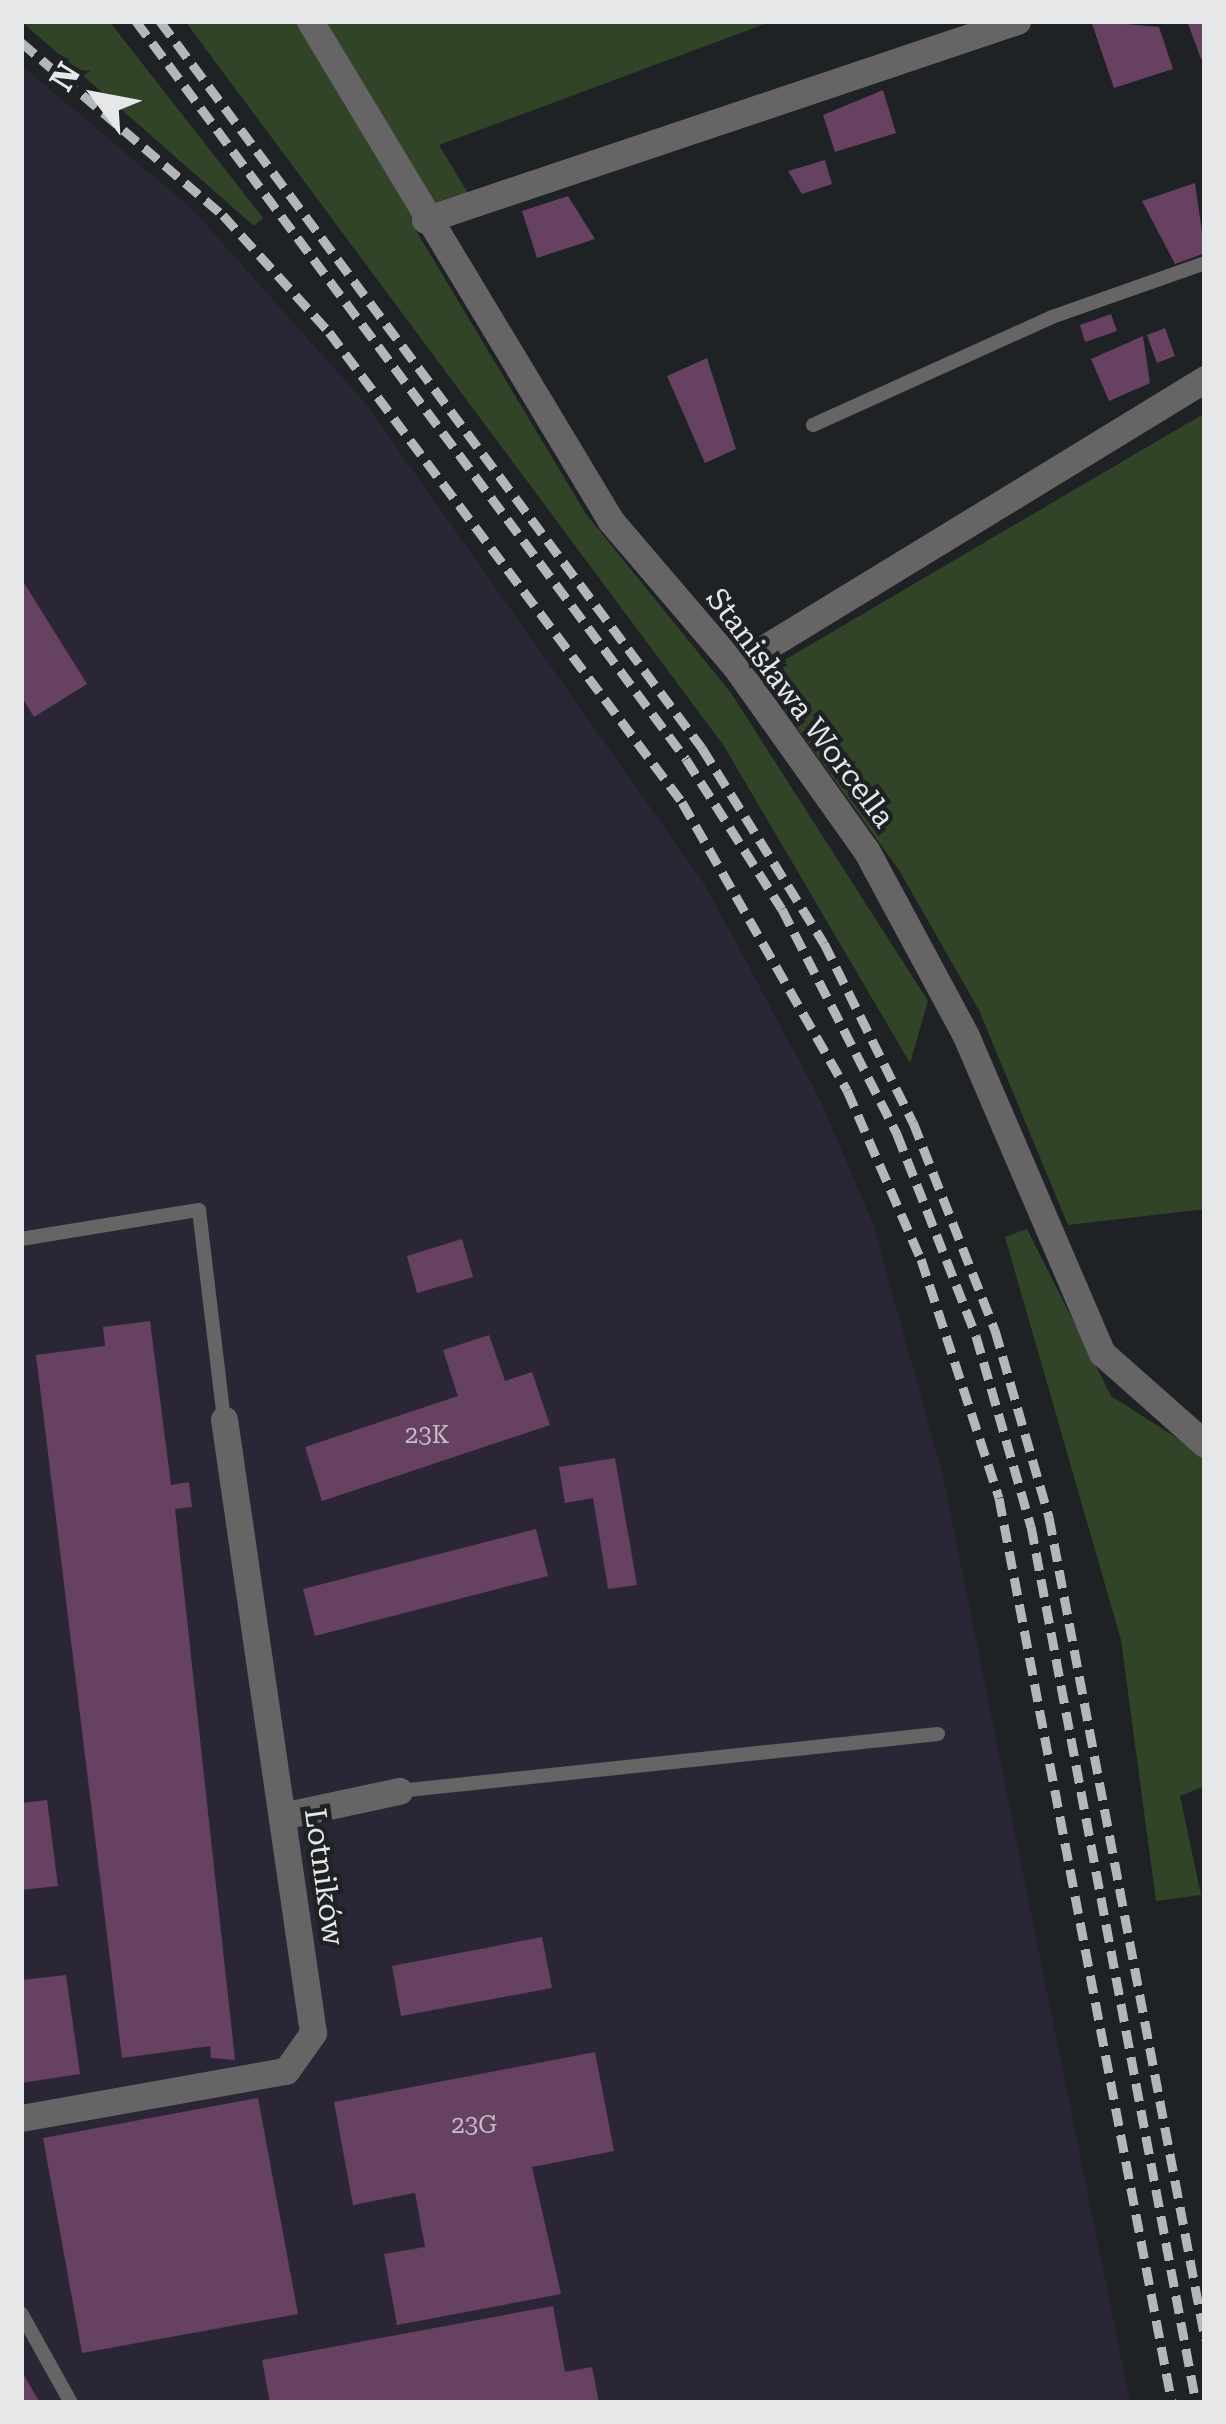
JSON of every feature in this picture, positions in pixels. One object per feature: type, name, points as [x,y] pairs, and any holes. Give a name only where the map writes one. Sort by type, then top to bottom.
[{"type":"street","name":"Stanisława Worcella","points":[[310,21],[425,220],[611,521],[735,666],[866,850],[948,1002],[1102,1353],[1205,1444]]},
{"type":"street","points":[[425,220],[1017,21]]},
{"type":"street","points":[[735,666],[1205,379]]},
{"type":"street","name":"Lotników","points":[[21,2118],[286,2071],[313,2033],[224,1419]]},
{"type":"street","points":[[281,1816],[399,1791]]},
{"type":"lane","points":[[813,424],[1052,317],[1205,263]]},
{"type":"lane","points":[[21,1239],[199,1210],[224,1419]]},
{"type":"lane","points":[[399,1791],[938,1734]]},
{"type":"lane","points":[[21,2312],[71,2403]]},
{"type":"shaded area","points":[[21,65],[191,208],[365,403],[705,885],[820,1100],[872,1221],[942,1472],[1130,2403],[21,2403]]},
{"type":"green space","points":[[21,21],[109,21],[263,218],[254,226]]},
{"type":"green space","points":[[185,21],[773,21],[439,145],[468,193],[415,229],[586,514],[731,693],[928,1001],[910,1063],[724,746]]},
{"type":"green space","points":[[1205,413],[1205,1209],[1068,1225],[979,1010],[899,870],[759,675]]},
{"type":"green space","points":[[1027,1229],[1111,1396],[1205,1456],[1205,1786],[1180,1796],[1201,1895],[1156,1901],[1121,1640],[1005,1237]]},
{"type":"building","points":[[1091,21],[1159,27],[1173,69],[1114,88]]},
{"type":"building","points":[[1187,21],[1205,21],[1205,58],[1201,59]]},
{"type":"building","points":[[883,90],[896,133],[835,152],[823,115]]},
{"type":"building","points":[[825,160],[832,184],[802,194],[788,171]]},
{"type":"building","points":[[1195,183],[1205,253],[1175,264],[1142,201]]},
{"type":"building","points":[[568,196],[595,239],[537,258],[522,211]]},
{"type":"building","points":[[1111,314],[1117,331],[1085,342],[1080,325]]},
{"type":"building","points":[[1165,328],[1175,356],[1157,363],[1147,335]]},
{"type":"building","points":[[1143,336],[1150,383],[1109,401],[1091,359]]},
{"type":"building","points":[[707,358],[736,449],[705,463],[667,376]]},
{"type":"building","points":[[21,578],[87,684],[34,717],[21,696]]},
{"type":"building","points":[[462,1239],[473,1277],[417,1293],[407,1256]]},
{"type":"building","points":[[150,1321],[171,1485],[189,1482],[192,1507],[175,1509],[235,2060],[211,2058],[210,2046],[122,2058],[36,1355],[105,1346],[103,1327]]},
{"type":"building","points":[[489,1335],[505,1381],[532,1372],[550,1425],[322,1501],[305,1447],[458,1396],[443,1350]]},
{"type":"building","points":[[615,1458],[637,1585],[608,1589],[593,1498],[565,1503],[559,1467]]},
{"type":"building","points":[[536,1529],[548,1576],[315,1636],[303,1589]]},
{"type":"building","points":[[47,1800],[58,1886],[21,1890],[21,1803]]},
{"type":"building","points":[[542,1937],[552,1988],[401,2016],[392,1966]]},
{"type":"building","points":[[66,1975],[80,2074],[21,2083],[21,1980]]},
{"type":"building","points":[[595,2052],[614,2151],[532,2167],[561,2294],[397,2325],[384,2254],[425,2247],[415,2193],[353,2205],[334,2102]]},
{"type":"building","points":[[258,2098],[298,2314],[82,2353],[43,2138]]},
{"type":"building","points":[[553,2306],[565,2372],[592,2367],[599,2403],[270,2403],[262,2360]]},
{"type":"building","points":[[21,2370],[40,2403],[21,2403]]},
{"type":"railway","points":[[136,21],[686,759],[782,909],[897,1134],[976,1336],[1031,1526],[1196,2403]]},
{"type":"railway","points":[[160,21],[702,748],[824,943],[913,1122],[995,1330],[1049,1517],[1205,2339]]},
{"type":"railway","points":[[21,42],[223,215],[329,332],[682,802],[847,1090],[921,1259],[999,1498],[1172,2403]]}]
